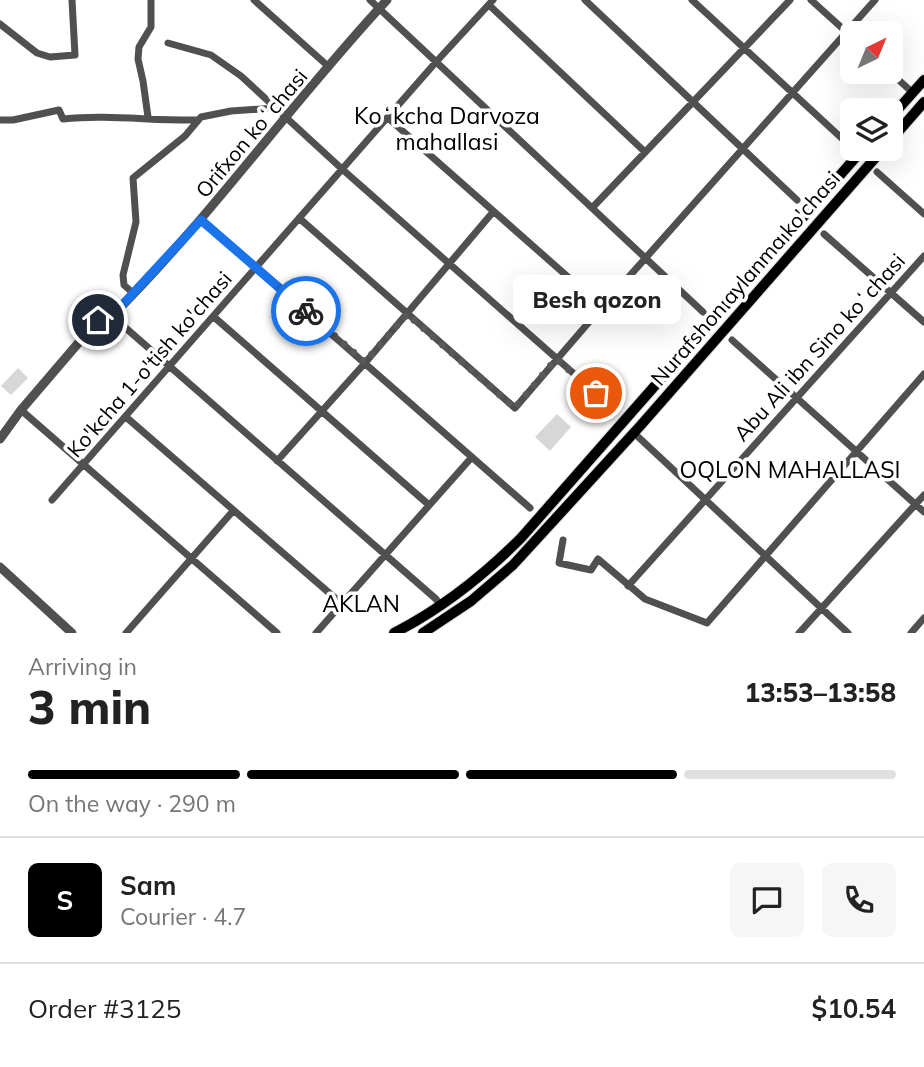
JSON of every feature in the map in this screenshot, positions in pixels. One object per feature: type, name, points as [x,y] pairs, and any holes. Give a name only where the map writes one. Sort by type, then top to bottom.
[{"type":"main road","points":[[903,103],[924,80]]},
{"type":"main road","points":[[903,127],[924,103]]},
{"type":"main road","name":"Nurafshon aylanma ko'chasi","points":[[394,633],[406,630],[478,579],[521,538],[852,161]]},
{"type":"main road","points":[[867,161],[873,169]]},
{"type":"main road","name":"Nurafshon aylanma ko'chasi","points":[[423,633],[471,601],[500,577],[634,433],[873,169],[877,161]]},
{"type":"street","points":[[0,24],[37,53],[50,57],[75,55],[72,0]]},
{"type":"street","points":[[254,0],[329,66]]},
{"type":"street","points":[[370,0],[703,312]]},
{"type":"street","name":"Orifxon koʻchasi","points":[[0,439],[21,410],[98,320],[112,316],[201,220],[284,117],[387,0]]},
{"type":"street","points":[[585,0],[797,200]]},
{"type":"street","points":[[692,0],[840,137]]},
{"type":"street","points":[[592,208],[790,0]]},
{"type":"street","points":[[811,0],[840,26]]},
{"type":"street","points":[[859,21],[875,0]]},
{"type":"street","points":[[148,117],[144,81],[138,59],[139,47],[151,27],[151,1]]},
{"type":"street","points":[[491,2],[645,152]]},
{"type":"street","name":"Ko'kcha 1-o'tish ko'chasi","points":[[52,500],[491,2]]},
{"type":"street","points":[[299,218],[515,408],[792,93],[840,43]]},
{"type":"street","points":[[168,44],[211,55],[241,76],[615,410]]},
{"type":"street","points":[[903,84],[912,93]]},
{"type":"street","points":[[134,294],[124,285],[123,275],[136,222],[133,178],[185,136],[201,117],[231,111],[276,108]]},
{"type":"street","points":[[0,120],[13,120],[59,110],[63,119],[148,117],[172,121],[197,120]]},
{"type":"street","points":[[388,118],[602,307]]},
{"type":"street","points":[[873,169],[924,214]]},
{"type":"street","points":[[277,461],[493,212]]},
{"type":"street","points":[[201,220],[530,508]]},
{"type":"street","points":[[824,234],[924,323]]},
{"type":"street","name":"Abu Ali ibn Sino koʻchasi","points":[[628,586],[924,257]]},
{"type":"street","points":[[112,316],[441,606]]},
{"type":"street","points":[[214,317],[429,505]]},
{"type":"street","points":[[732,340],[924,512]]},
{"type":"street","points":[[563,540],[559,563],[591,570],[598,559],[645,599],[707,623],[924,374]]},
{"type":"street","points":[[21,410],[277,633]]},
{"type":"street","points":[[126,417],[342,604]]},
{"type":"street","points":[[634,433],[848,633]]},
{"type":"street","points":[[316,633],[472,457]]},
{"type":"street","points":[[799,633],[924,495]]},
{"type":"street","points":[[126,633],[233,511]]},
{"type":"street","points":[[0,567],[72,633]]},
{"type":"street","points":[[911,633],[924,618]]},
{"type":"shaded area","points":[[18,368],[28,378],[11,395],[1,386]]},
{"type":"shaded area","points":[[557,414],[571,427],[550,451],[535,437]]},
{"type":"way so far","points":[[306,311],[365,362],[407,314],[515,408],[556,359],[596,393]]},
{"type":"place","name":"Besh qozon","points":[[596,393]]},
{"type":"district","name":"Koʻkcha Darvoza mahallasi","points":[[447,128]]},
{"type":"district","name":"OQLON MAHALLASI","points":[[790,469]]},
{"type":"district","name":"AKLAN","points":[[361,603]]},
{"type":"route","points":[[98,320],[112,316],[201,220],[306,311]]}]
